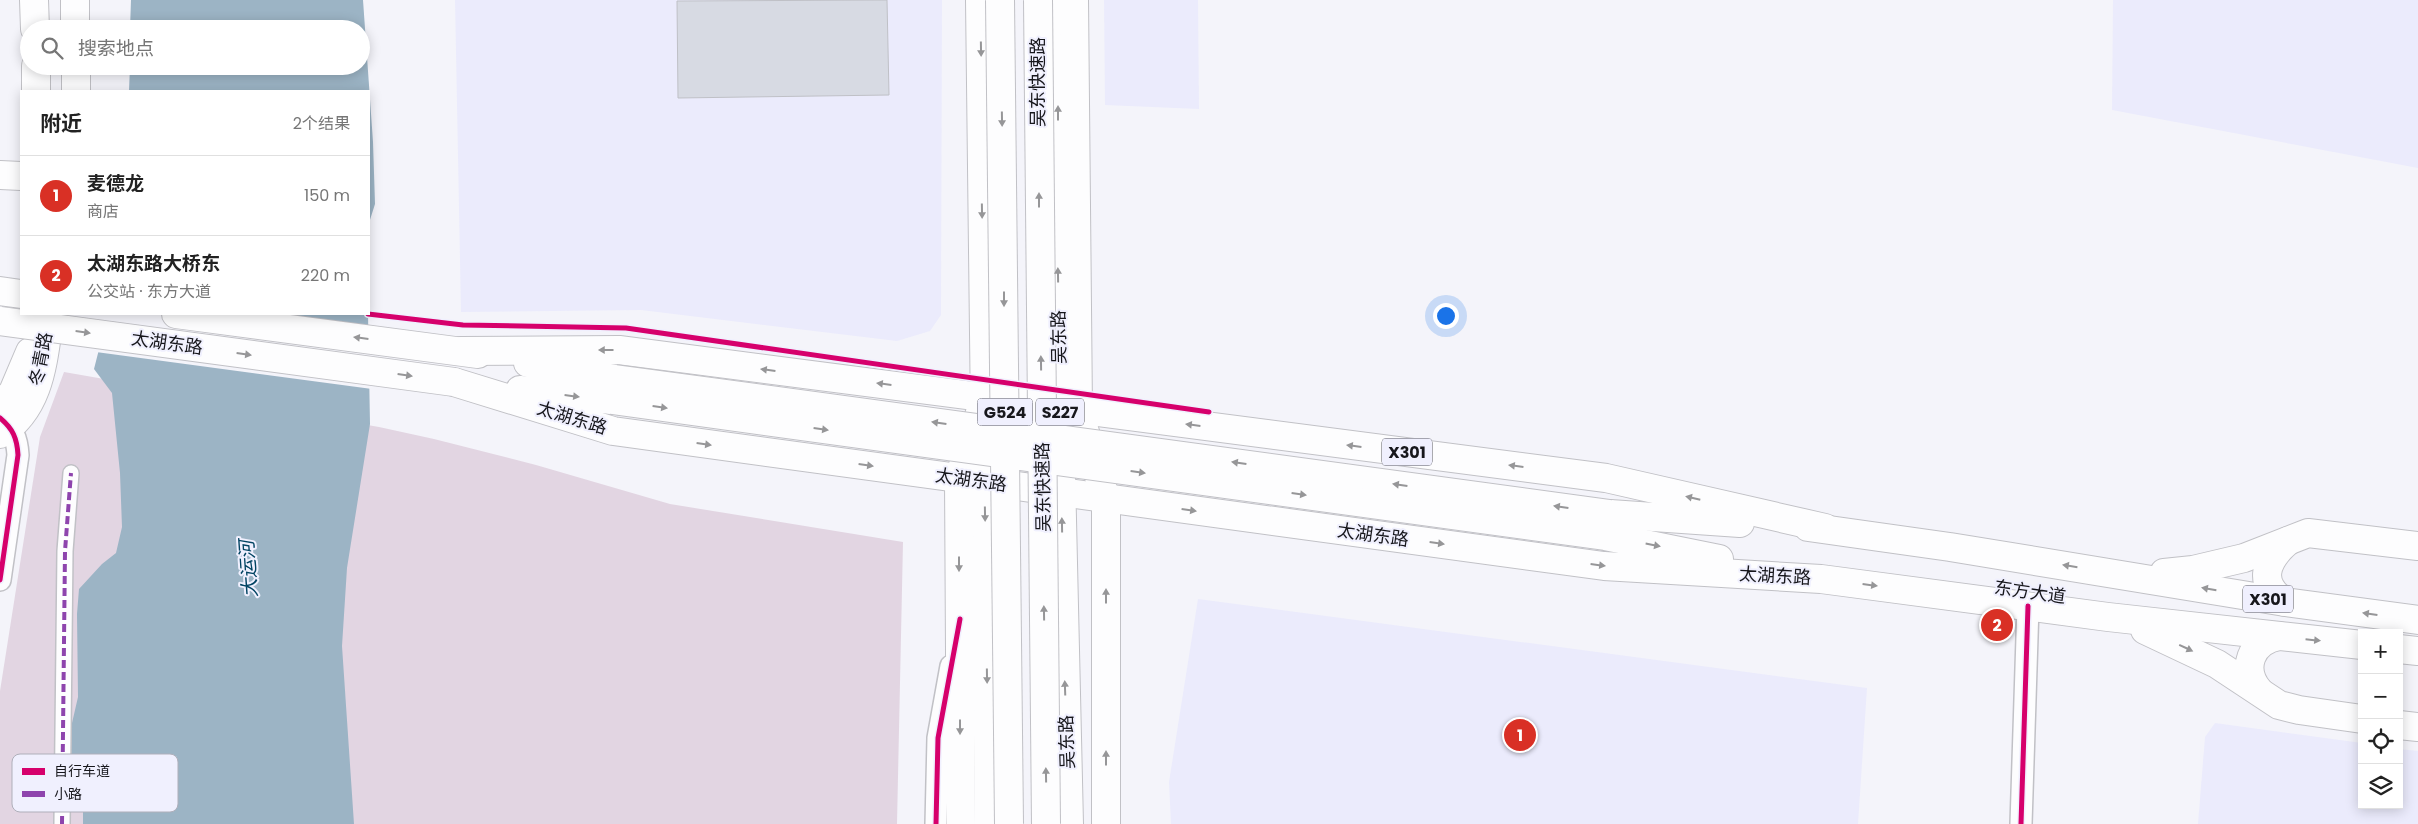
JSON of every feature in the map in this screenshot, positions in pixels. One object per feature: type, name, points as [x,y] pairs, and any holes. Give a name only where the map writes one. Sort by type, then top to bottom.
[{"type":"main road","points":[[34,0],[35,20]]},
{"type":"main road","points":[[74,0],[75,20]]},
{"type":"main road","points":[[961,824],[960,619],[972,480],[985,397],[980,0]]},
{"type":"main road","name":"吴东快速路","points":[[1000,0],[1009,824]]},
{"type":"main road","name":"吴东快速路","points":[[1038,0],[1046,824]]},
{"type":"main road","name":"吴东路","points":[[1057,0],[1069,409],[1061,492],[1069,824]]},
{"type":"main road","points":[[1074,0],[1069,409],[1106,499],[1106,815]]},
{"type":"main road","points":[[36,75],[36,90]]},
{"type":"main road","points":[[76,75],[76,90]]},
{"type":"main road","points":[[0,164],[20,164]]},
{"type":"main road","points":[[0,175],[20,176]]},
{"type":"main road","points":[[0,291],[20,294]]},
{"type":"main road","points":[[3,421],[32,345],[37,315]]},
{"type":"main road","name":"冬青路","points":[[3,421],[29,404],[39,382],[50,315]]},
{"type":"main road","name":"太湖东路","points":[[184,315],[461,351],[615,379],[1607,525],[1821,579]]},
{"type":"main road","name":"太湖东路","points":[[0,321],[454,382],[1607,525],[1825,528]]},
{"type":"main road","name":"太湖东路","points":[[461,351],[619,350],[985,397],[1606,478],[1825,528]]},
{"type":"main road","name":"太湖东路","points":[[454,382],[612,431],[1604,566],[1821,579]]},
{"type":"main road","points":[[972,480],[989,824]]},
{"type":"main road","name":"东方大道","points":[[1825,528],[2118,573],[2285,602],[2418,620]]},
{"type":"main road","points":[[2118,573],[2148,574],[2193,570],[2244,558],[2298,536],[2316,532],[2418,546]]},
{"type":"main road","points":[[2285,602],[2273,593],[2267,576],[2270,558],[2288,541]]},
{"type":"main road","name":"东方大道","points":[[1821,579],[1948,594],[2108,617],[2358,645]]},
{"type":"main road","points":[[2108,617],[2187,648],[2217,664],[2272,701],[2288,708],[2358,718]]},
{"type":"main road","points":[[2259,691],[2249,671],[2251,657],[2259,644],[2271,637],[2279,636]]},
{"type":"main road","points":[[2403,650],[2418,652]]},
{"type":"main road","points":[[2403,725],[2418,727]]},
{"type":"street","points":[[0,580],[18,466],[17,444],[3,421]]},
{"type":"street","points":[[63,754],[65,551],[71,473]]},
{"type":"street","points":[[2021,824],[2028,606]]},
{"type":"street","points":[[936,824],[938,738],[960,619]]},
{"type":"shaded area","points":[[455,0],[942,0],[941,315],[930,331],[897,341],[641,310],[461,312]]},
{"type":"shaded area","points":[[1104,0],[1198,0],[1199,109],[1105,105]]},
{"type":"shaded area","points":[[2113,0],[2418,0],[2418,168],[2112,110]]},
{"type":"shaded area","points":[[64,372],[379,427],[536,465],[670,504],[903,542],[897,824],[0,824],[0,691],[40,437]]},
{"type":"shaded area","points":[[1198,599],[1867,688],[1858,824],[1171,824],[1169,782]]},
{"type":"shaded area","points":[[2215,723],[2358,742],[2358,809],[2403,809],[2403,749],[2418,751],[2418,824],[2198,824],[2205,737]]},
{"type":"water","points":[[131,0],[363,0],[364,20],[130,20]]},
{"type":"water","points":[[130,75],[368,75],[369,90],[129,90]]},
{"type":"water","points":[[370,99],[373,142],[375,204],[370,220]]},
{"type":"water","name":"大运河","points":[[108,315],[368,315],[370,424],[347,568],[342,646],[354,824],[83,824],[83,812],[178,812],[178,754],[71,754],[72,723],[78,697],[77,614],[79,589],[102,564],[116,553],[122,527],[120,473],[112,393],[94,369]]},
{"type":"pier","points":[[105,315],[264,315],[371,329],[372,389],[96,352]]},
{"type":"building","points":[[887,0],[889,95],[678,98],[677,1]]},
{"type":"marked path","points":[[63,754],[65,551],[71,473]]},
{"type":"marked path","points":[[62,812],[62,824]]},
{"type":"cycle path","points":[[370,314],[463,325],[626,328],[1209,412]]},
{"type":"cycle path","points":[[0,418],[14,434],[18,455],[0,580]]},
{"type":"cycle path","points":[[2021,824],[2028,606]]},
{"type":"cycle path","points":[[936,824],[938,738],[960,619]]},
{"type":"place","name":"太湖东路大桥东","points":[[1997,625]]},
{"type":"place","name":"麦德龙","points":[[1520,735]]}]
